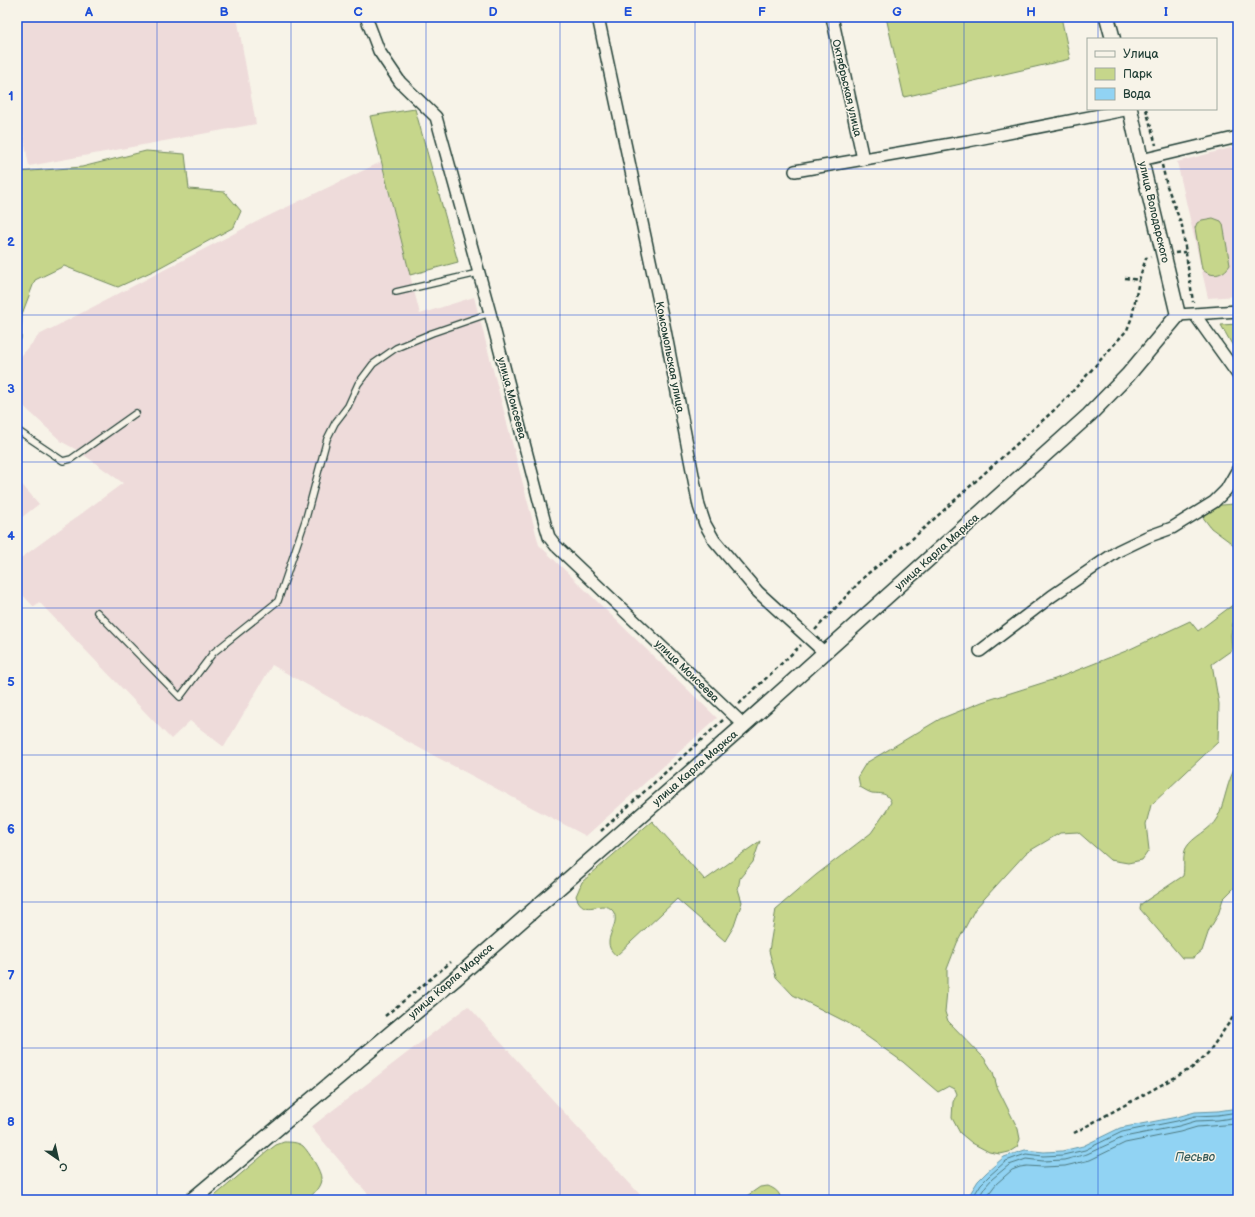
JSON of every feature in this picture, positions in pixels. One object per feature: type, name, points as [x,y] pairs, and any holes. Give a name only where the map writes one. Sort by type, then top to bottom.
[{"type":"street","name":"улица Моисеева","points":[[366,17],[379,51],[400,82],[436,117],[490,312],[549,537],[556,546],[744,725]]},
{"type":"street","name":"Комсомольская улица","points":[[598,17],[664,325],[699,506],[705,524],[714,540],[728,558],[758,592],[825,653]]},
{"type":"street","name":"Октябрьская улица","points":[[832,17],[863,159]]},
{"type":"street","points":[[1108,17],[1113,38]]},
{"type":"street","points":[[795,171],[968,141],[1125,110]]},
{"type":"street","name":"улица Володарского","points":[[1130,110],[1178,315]]},
{"type":"street","points":[[1141,160],[1238,137]]},
{"type":"street","points":[[1178,315],[1238,312]]},
{"type":"street","name":"улица Карла Маркса","points":[[192,1200],[454,980],[825,653],[1089,415],[1128,375],[1178,315]]},
{"type":"street","points":[[1195,315],[1238,375]]},
{"type":"street","points":[[980,651],[1052,596],[1118,551],[1147,537],[1172,528],[1214,502],[1226,490],[1238,469]]},
{"type":"lane","points":[[396,292],[478,273]]},
{"type":"lane","points":[[97,612],[180,697],[213,653],[278,602],[306,518],[327,439],[348,406],[358,384],[373,364],[396,348],[490,312]]},
{"type":"lane","points":[[17,430],[63,460],[71,458],[136,413]]},
{"type":"path","points":[[1146,110],[1167,186],[1182,226],[1195,315]]},
{"type":"path","points":[[600,832],[731,713],[808,638],[866,575],[912,539],[1063,402],[1127,330],[1132,317],[1139,280]]},
{"type":"path","points":[[385,1016],[455,959]]},
{"type":"path","points":[[1074,1133],[1192,1068],[1208,1053],[1238,1010]]},
{"type":"shaded area","points":[[17,17],[237,17],[256,124],[29,166],[17,101]]},
{"type":"shaded area","points":[[1238,146],[1238,296],[1208,298],[1177,162]]},
{"type":"shaded area","points":[[381,162],[420,314],[474,297],[539,545],[717,718],[586,836],[410,743],[272,665],[224,747],[190,721],[171,739],[39,602],[34,607],[17,589],[17,561],[123,483],[77,450],[62,442],[17,400],[17,361],[39,335],[262,219]]},
{"type":"shaded area","points":[[17,479],[39,504],[17,521]]},
{"type":"shaded area","points":[[468,1006],[645,1200],[373,1200],[311,1127]]},
{"type":"green space","points":[[886,17],[1061,17],[1070,59],[904,97]]},
{"type":"green space","points":[[415,109],[458,262],[410,275],[370,116]]},
{"type":"green space","points":[[146,151],[185,154],[189,189],[225,192],[241,211],[234,227],[155,270],[118,287],[64,266],[35,280],[22,314],[21,339],[17,345],[17,170],[19,172],[82,167]]},
{"type":"green space","points":[[1213,218],[1221,221],[1223,224],[1230,265],[1224,272],[1213,275],[1202,269],[1195,228],[1197,223],[1202,220]]},
{"type":"green space","points":[[1238,324],[1238,355],[1221,325]]},
{"type":"green space","points":[[1238,503],[1238,548],[1211,528],[1202,516],[1215,506]]},
{"type":"green space","points":[[1238,601],[1238,619],[1233,623],[1231,635],[1232,650],[1212,664],[1219,704],[1218,742],[1151,805],[1146,824],[1149,850],[1142,860],[1128,863],[1110,860],[1078,832],[1060,833],[1026,853],[975,909],[957,943],[947,969],[945,1012],[948,1021],[984,1058],[993,1072],[997,1087],[1018,1129],[1020,1139],[1017,1147],[1009,1152],[1000,1154],[989,1152],[972,1143],[960,1133],[952,1118],[953,1102],[957,1094],[955,1089],[949,1086],[938,1092],[903,1062],[848,1023],[793,995],[776,977],[769,951],[776,909],[816,875],[871,833],[887,810],[891,802],[886,795],[870,793],[860,787],[858,776],[866,763],[940,719],[982,702],[1055,679],[1126,651],[1190,621],[1198,631]]},
{"type":"green space","points":[[1238,763],[1238,884],[1223,899],[1218,915],[1209,930],[1202,951],[1193,958],[1182,958],[1140,909],[1141,904],[1183,876],[1184,854],[1186,848],[1193,840],[1214,823],[1220,811],[1228,784]]},
{"type":"green space","points":[[652,821],[705,880],[760,841],[753,862],[740,878],[738,889],[742,902],[734,926],[725,941],[677,899],[616,956],[610,949],[609,943],[609,938],[615,920],[613,911],[609,907],[604,906],[588,908],[579,903],[576,896],[582,882]]},
{"type":"green space","points":[[284,1142],[296,1143],[303,1146],[317,1167],[321,1176],[320,1185],[307,1200],[210,1200],[268,1151],[276,1145]]},
{"type":"green space","points":[[768,1186],[777,1191],[781,1200],[741,1200],[760,1187]]},
{"type":"water","name":"Песьво","points":[[1238,1108],[1238,1200],[966,1200],[978,1181],[1004,1157],[1025,1150],[1044,1152],[1062,1151],[1083,1146],[1120,1128],[1195,1112]]}]
